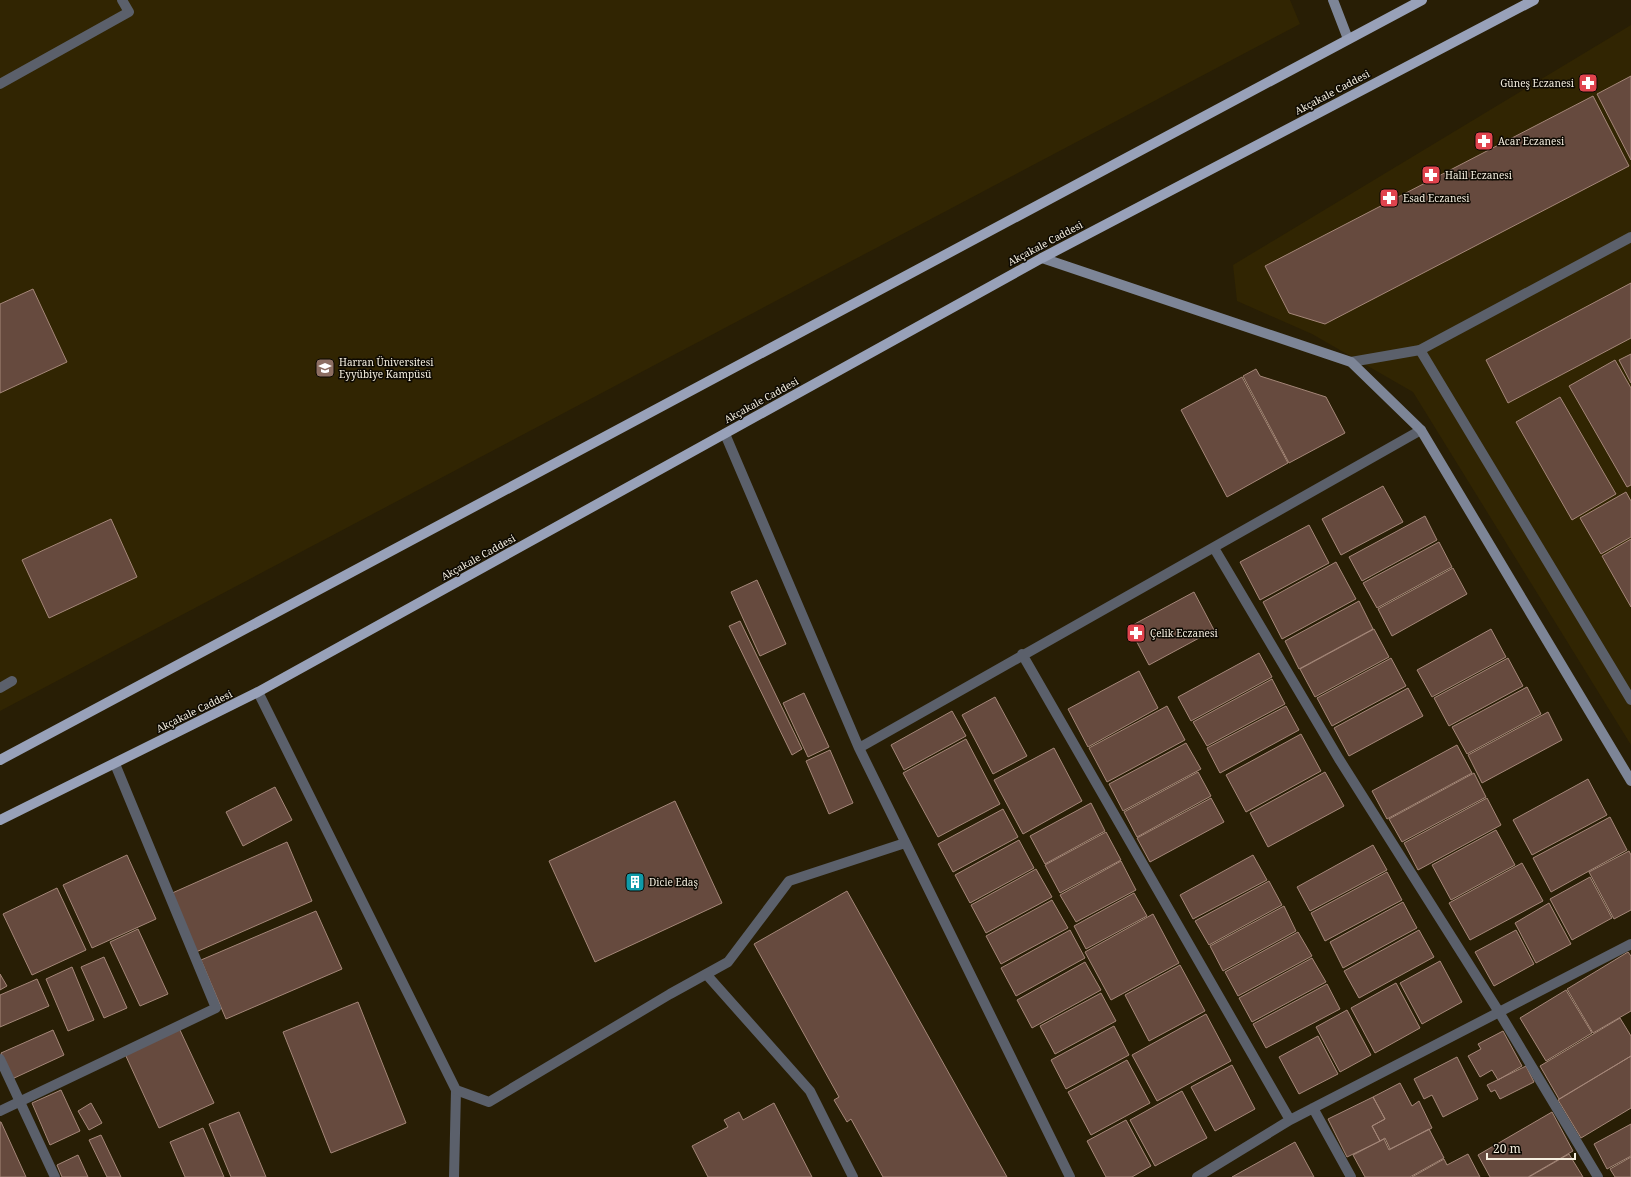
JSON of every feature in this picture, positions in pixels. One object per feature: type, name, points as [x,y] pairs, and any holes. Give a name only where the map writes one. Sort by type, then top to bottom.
[{"type":"main road","points":[[0,760],[1422,0]]},
{"type":"main road","name":"Akçakale Caddesi","points":[[0,820],[258,692],[1042,258],[1534,0]]},
{"type":"street","points":[[0,84],[129,12],[122,0]]},
{"type":"street","points":[[1333,0],[1348,39]]},
{"type":"street","points":[[1351,362],[1420,350],[1631,238]]},
{"type":"street","points":[[1042,258],[1351,362],[1421,430],[1631,781]]},
{"type":"street","points":[[1420,350],[1631,700]]},
{"type":"street","points":[[859,748],[1022,654],[1214,548],[1421,430]]},
{"type":"street","points":[[725,434],[859,748],[1070,1177]]},
{"type":"street","points":[[1214,548],[1339,759],[1499,1012],[1598,1177]]},
{"type":"street","points":[[1022,654],[1290,1120]]},
{"type":"street","points":[[0,688],[12,681]]},
{"type":"street","points":[[258,692],[456,1090],[454,1177]]},
{"type":"street","points":[[0,1111],[216,1008],[115,764]]},
{"type":"street","points":[[456,1090],[489,1102],[728,962],[789,881],[905,843]]},
{"type":"street","points":[[1197,1177],[1290,1120],[1631,944]]},
{"type":"street","points":[[706,974],[810,1091],[853,1177]]},
{"type":"street","points":[[0,1059],[55,1177]]},
{"type":"street","points":[[1313,1108],[1351,1177]]},
{"type":"shaded area","name":"Harran Üniversitesi Eyyübiye Kampüsü","points":[[0,0],[1290,0],[1300,24],[0,711]]},
{"type":"shaded area","points":[[1631,25],[1631,745],[1413,392],[1312,334],[1237,301],[1233,265]]},
{"type":"building","points":[[1631,76],[1631,160],[1597,94]]},
{"type":"building","points":[[1593,96],[1629,166],[1325,324],[1289,313],[1265,266]]},
{"type":"building","points":[[1631,283],[1631,338],[1508,403],[1486,360]]},
{"type":"building","points":[[33,289],[67,362],[0,393],[0,304]]},
{"type":"building","points":[[1631,354],[1631,383],[1619,360]]},
{"type":"building","points":[[1615,360],[1631,388],[1631,485],[1627,487],[1569,386]]},
{"type":"building","points":[[1256,369],[1260,376],[1326,397],[1345,433],[1289,463],[1243,376]]},
{"type":"building","points":[[1242,377],[1288,463],[1227,497],[1181,410]]},
{"type":"building","points":[[1560,397],[1616,494],[1572,520],[1516,422]]},
{"type":"building","points":[[1383,486],[1403,522],[1341,555],[1322,519]]},
{"type":"building","points":[[1626,492],[1631,501],[1631,537],[1601,554],[1580,518]]},
{"type":"building","points":[[1425,516],[1437,540],[1362,581],[1349,557]]},
{"type":"building","points":[[111,519],[137,577],[49,618],[22,560]]},
{"type":"building","points":[[1309,525],[1329,563],[1260,600],[1240,562]]},
{"type":"building","points":[[1631,539],[1631,607],[1602,556]]},
{"type":"building","points":[[1439,542],[1452,567],[1377,608],[1363,583]]},
{"type":"building","points":[[1336,562],[1356,599],[1282,639],[1263,602]]},
{"type":"building","points":[[1453,568],[1467,594],[1392,636],[1378,609]]},
{"type":"building","points":[[757,580],[786,644],[760,656],[731,592]]},
{"type":"building","points":[[1194,592],[1214,630],[1149,665],[1129,627]]},
{"type":"building","points":[[1359,601],[1373,629],[1299,669],[1285,641]]},
{"type":"building","points":[[740,621],[802,749],[792,755],[729,626]]},
{"type":"building","points":[[1374,629],[1389,657],[1315,697],[1300,669]]},
{"type":"building","points":[[1491,629],[1506,657],[1432,697],[1417,670]]},
{"type":"building","points":[[1259,653],[1272,677],[1191,721],[1178,697]]},
{"type":"building","points":[[1391,658],[1406,686],[1332,726],[1317,698]]},
{"type":"building","points":[[1508,658],[1523,686],[1449,726],[1434,698]]},
{"type":"building","points":[[1139,671],[1158,708],[1088,747],[1068,709]]},
{"type":"building","points":[[1272,679],[1285,704],[1207,746],[1193,722]]},
{"type":"building","points":[[1527,687],[1541,714],[1467,754],[1452,727]]},
{"type":"building","points":[[1408,688],[1423,716],[1349,756],[1334,728]]},
{"type":"building","points":[[804,693],[829,747],[808,757],[783,703]]},
{"type":"building","points":[[995,697],[1027,756],[993,774],[962,715]]},
{"type":"building","points":[[1167,706],[1185,740],[1107,782],[1089,748]]},
{"type":"building","points":[[1286,706],[1299,730],[1220,773],[1207,748]]},
{"type":"building","points":[[952,711],[966,736],[904,770],[891,745]]},
{"type":"building","points":[[1548,712],[1562,740],[1482,783],[1468,755]]},
{"type":"building","points":[[1301,734],[1321,771],[1246,812],[1226,775]]},
{"type":"building","points":[[966,739],[1000,804],[938,837],[903,773]]},
{"type":"building","points":[[1186,743],[1201,769],[1123,811],[1109,784]]},
{"type":"building","points":[[1457,745],[1472,773],[1387,819],[1372,791]]},
{"type":"building","points":[[1054,748],[1082,801],[1023,834],[994,780]]},
{"type":"building","points":[[830,750],[853,803],[829,814],[806,761]]},
{"type":"building","points":[[1198,772],[1211,796],[1137,837],[1124,812]]},
{"type":"building","points":[[1325,772],[1344,806],[1268,847],[1250,813]]},
{"type":"building","points":[[1474,773],[1486,797],[1402,842],[1389,819]]},
{"type":"building","points":[[1588,779],[1607,815],[1532,855],[1513,820]]},
{"type":"building","points":[[275,787],[292,820],[243,846],[226,812]]},
{"type":"building","points":[[1211,798],[1224,822],[1150,862],[1137,838]]},
{"type":"building","points":[[1487,798],[1501,825],[1418,870],[1404,843]]},
{"type":"building","name":"Dicle Edaş","points":[[675,801],[722,903],[595,962],[549,861]]},
{"type":"building","points":[[1091,803],[1105,831],[1045,864],[1030,836]]},
{"type":"building","points":[[1003,809],[1018,837],[953,872],[938,844]]},
{"type":"building","points":[[1610,817],[1627,850],[1551,892],[1533,858]]},
{"type":"building","points":[[1496,830],[1515,865],[1451,900],[1432,865]]},
{"type":"building","points":[[1106,832],[1121,860],[1060,893],[1045,865]]},
{"type":"building","points":[[1019,840],[1034,868],[970,903],[955,875]]},
{"type":"building","points":[[287,842],[312,901],[196,952],[170,894]]},
{"type":"building","points":[[1373,845],[1387,870],[1310,911],[1297,887]]},
{"type":"building","points":[[1629,851],[1631,855],[1631,910],[1614,919],[1589,872]]},
{"type":"building","points":[[127,855],[156,919],[92,948],[63,885]]},
{"type":"building","points":[[1253,855],[1267,880],[1193,919],[1180,895]]},
{"type":"building","points":[[1121,861],[1136,890],[1076,922],[1060,895]]},
{"type":"building","points":[[1522,863],[1543,901],[1470,940],[1449,903]]},
{"type":"building","points":[[1036,869],[1052,897],[986,933],[971,905]]},
{"type":"building","points":[[1387,872],[1402,900],[1325,941],[1311,913]]},
{"type":"building","points":[[1590,877],[1612,918],[1572,940],[1550,899]]},
{"type":"building","points":[[1269,881],[1282,905],[1209,945],[1195,921]]},
{"type":"building","points":[[57,888],[86,950],[32,975],[3,914]]},
{"type":"building","points":[[847,891],[1007,1177],[883,1177],[851,1119],[847,1122],[834,1100],[839,1097],[754,944]]},
{"type":"building","points":[[1134,893],[1147,916],[1086,949],[1074,926]]},
{"type":"building","points":[[1052,900],[1068,928],[1001,964],[986,936]]},
{"type":"building","points":[[1403,902],[1417,928],[1343,968],[1330,942]]},
{"type":"building","points":[[1549,903],[1571,944],[1536,963],[1515,923]]},
{"type":"building","points":[[1284,906],[1296,931],[1223,971],[1210,946]]},
{"type":"building","points":[[316,911],[342,969],[226,1019],[201,960]]},
{"type":"building","points":[[1153,914],[1179,963],[1111,1000],[1085,952]]},
{"type":"building","points":[[138,929],[168,994],[140,1006],[110,942]]},
{"type":"building","points":[[1070,930],[1085,958],[1016,996],[1001,968]]},
{"type":"building","points":[[1419,930],[1434,957],[1359,998],[1344,971]]},
{"type":"building","points":[[1516,930],[1534,964],[1494,986],[1475,952]]},
{"type":"building","points":[[1298,932],[1312,956],[1238,996],[1225,972]]},
{"type":"building","points":[[1628,952],[1631,956],[1631,1011],[1593,1033],[1567,989]]},
{"type":"building","points":[[104,957],[127,1008],[104,1018],[81,967]]},
{"type":"building","points":[[1312,958],[1326,982],[1252,1022],[1239,998]]},
{"type":"building","points":[[1440,961],[1462,1002],[1422,1024],[1400,983]]},
{"type":"building","points":[[1085,962],[1101,990],[1032,1028],[1017,1000]]},
{"type":"building","points":[[1180,965],[1205,1011],[1149,1041],[1125,995]]},
{"type":"building","points":[[72,967],[94,1020],[68,1031],[46,979]]},
{"type":"building","points":[[0,974],[7,986],[0,990]]},
{"type":"building","points":[[37,979],[49,1006],[0,1027],[0,995]]},
{"type":"building","points":[[1396,983],[1420,1028],[1375,1053],[1351,1008]]},
{"type":"building","points":[[1327,984],[1340,1009],[1266,1048],[1253,1024]]},
{"type":"building","points":[[1566,990],[1592,1033],[1546,1061],[1520,1018]]},
{"type":"building","points":[[1101,993],[1116,1021],[1055,1054],[1040,1026]]},
{"type":"building","points":[[358,1002],[406,1123],[331,1153],[283,1032]]},
{"type":"building","points":[[1347,1010],[1371,1055],[1340,1072],[1316,1027]]},
{"type":"building","points":[[1206,1014],[1231,1061],[1157,1101],[1132,1055]]},
{"type":"building","points":[[1620,1018],[1631,1036],[1631,1056],[1559,1099],[1540,1066]]},
{"type":"building","points":[[1114,1026],[1129,1055],[1066,1089],[1051,1060]]},
{"type":"building","points":[[179,1028],[214,1103],[159,1128],[125,1054]]},
{"type":"building","points":[[53,1030],[64,1055],[12,1079],[1,1053]]},
{"type":"building","points":[[1503,1031],[1522,1066],[1498,1080],[1492,1070],[1480,1077],[1468,1056],[1481,1049],[1478,1044]]},
{"type":"building","points":[[1318,1036],[1338,1074],[1299,1094],[1279,1057]]},
{"type":"building","points":[[1631,1056],[1631,1108],[1581,1138],[1558,1100]]},
{"type":"building","points":[[1457,1057],[1478,1099],[1443,1117],[1432,1095],[1424,1099],[1414,1079]]},
{"type":"building","points":[[1127,1060],[1150,1103],[1091,1135],[1068,1092]]},
{"type":"building","points":[[1232,1065],[1255,1109],[1215,1131],[1191,1087]]},
{"type":"building","points":[[1526,1066],[1534,1082],[1500,1099],[1495,1090],[1491,1092],[1487,1085]]},
{"type":"building","points":[[1400,1083],[1412,1106],[1419,1101],[1432,1128],[1390,1149],[1385,1138],[1380,1141],[1372,1126],[1385,1119],[1373,1097]]},
{"type":"building","points":[[61,1090],[80,1131],[50,1145],[32,1103]]},
{"type":"building","points":[[1182,1091],[1207,1138],[1155,1166],[1130,1120]]},
{"type":"building","points":[[1373,1097],[1385,1119],[1372,1126],[1380,1141],[1347,1157],[1328,1119]]},
{"type":"building","points":[[91,1103],[102,1123],[89,1130],[78,1111]]},
{"type":"building","points":[[774,1103],[812,1177],[708,1177],[692,1146],[728,1127],[724,1120],[739,1112],[743,1120]]},
{"type":"building","points":[[239,1112],[266,1177],[231,1177],[209,1124]]},
{"type":"building","points":[[1552,1112],[1573,1151],[1528,1177],[1490,1177],[1478,1155]]},
{"type":"building","points":[[1126,1120],[1151,1166],[1132,1177],[1106,1177],[1087,1141]]},
{"type":"building","points":[[1,1122],[26,1177],[0,1177]]},
{"type":"building","points":[[1631,1124],[1631,1156],[1607,1169],[1594,1144]]},
{"type":"building","points":[[203,1128],[224,1177],[185,1177],[170,1142]]},
{"type":"building","points":[[1429,1129],[1444,1158],[1410,1177],[1365,1177],[1353,1155],[1384,1139],[1389,1150]]},
{"type":"building","points":[[101,1135],[121,1177],[107,1177],[89,1140]]},
{"type":"building","points":[[1295,1142],[1314,1177],[1232,1177]]},
{"type":"building","points":[[1468,1154],[1480,1177],[1412,1177],[1444,1159],[1447,1165]]},
{"type":"building","points":[[1569,1154],[1583,1177],[1529,1177]]},
{"type":"building","points":[[78,1155],[88,1177],[62,1177],[57,1165]]},
{"type":"building","points":[[1631,1157],[1631,1177],[1615,1177],[1610,1169]]},
{"type":"place","name":"Güneş Eczanesi","points":[[1588,83]]},
{"type":"place","name":"Acar Eczanesi","points":[[1484,141]]},
{"type":"place","name":"Halil Eczanesi","points":[[1431,175]]},
{"type":"place","name":"Esad Eczanesi","points":[[1389,198]]},
{"type":"place","name":"Harran Üniversitesi Eyyübiye Kampüsü","points":[[325,368]]},
{"type":"place","name":"Çelik Eczanesi","points":[[1136,633]]},
{"type":"place","name":"Dicle Edaş","points":[[635,882]]}]
